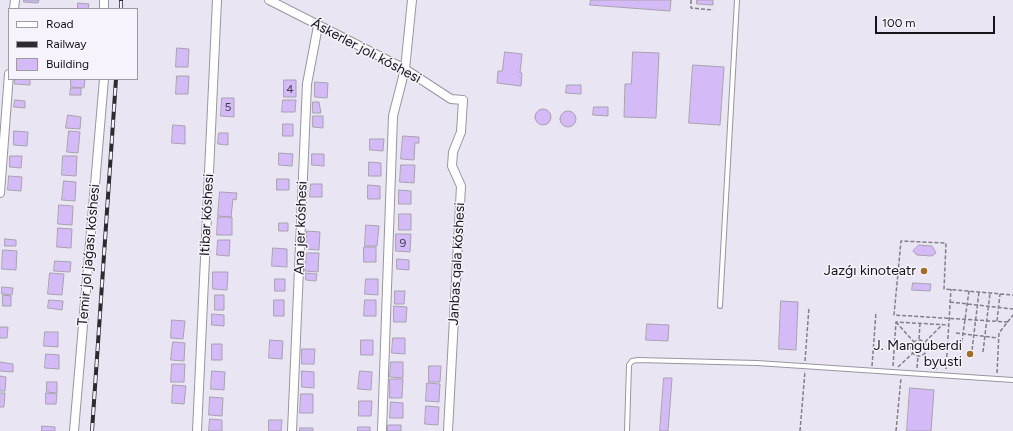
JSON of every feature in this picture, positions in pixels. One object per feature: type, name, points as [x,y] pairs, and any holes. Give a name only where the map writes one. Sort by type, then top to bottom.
[{"type":"street","name":"Itibar kóshesi","points":[[197,431],[217,0]]},
{"type":"street","name":"Áskerler jolı kóshesi","points":[[269,0],[405,69],[451,99],[463,100]]},
{"type":"street","points":[[382,431],[394,116],[405,69],[412,0]]},
{"type":"street","name":"Ana jer kóshesi","points":[[292,431],[307,84],[318,26]]},
{"type":"street","points":[[0,193],[9,80]]},
{"type":"street","name":"Temir jol jaǵası kóshesi","points":[[74,431],[104,80]]},
{"type":"street","name":"Janbas qala kóshesi","points":[[448,431],[461,186],[452,166],[453,152],[461,132],[463,100]]},
{"type":"lane","points":[[720,306],[737,0]]},
{"type":"lane","points":[[627,431],[629,365],[632,361],[638,360],[757,363],[1013,380]]},
{"type":"path","points":[[691,0],[691,8],[713,10]]},
{"type":"path","points":[[1008,322],[894,315],[901,241],[946,243],[944,289],[1013,295]]},
{"type":"path","points":[[944,375],[947,350],[950,289]]},
{"type":"path","points":[[961,348],[969,291]]},
{"type":"path","points":[[972,350],[979,292]]},
{"type":"path","points":[[983,352],[990,293]]},
{"type":"path","points":[[997,321],[1000,294]]},
{"type":"path","points":[[950,302],[1013,310]]},
{"type":"path","points":[[872,370],[876,312]]},
{"type":"path","points":[[996,379],[999,333],[1013,315]]},
{"type":"path","points":[[896,322],[948,325]]},
{"type":"path","points":[[896,322],[914,342]]},
{"type":"path","points":[[893,372],[896,322]]},
{"type":"path","points":[[919,340],[920,323]]},
{"type":"path","points":[[925,342],[943,324]]},
{"type":"path","points":[[956,332],[998,338]]},
{"type":"path","points":[[919,340],[925,342],[927,348],[924,354],[918,356],[913,353],[911,348],[914,342],[919,340]]},
{"type":"path","points":[[894,346],[911,348]]},
{"type":"path","points":[[927,348],[947,350]]},
{"type":"path","points":[[893,372],[913,353]]},
{"type":"path","points":[[924,354],[944,375]]},
{"type":"path","points":[[917,373],[918,356]]},
{"type":"path","points":[[896,431],[902,372]]},
{"type":"building","points":[[24,0],[39,0],[38,3],[24,2]]},
{"type":"building","points":[[591,0],[671,0],[670,11],[590,5]]},
{"type":"building","points":[[697,0],[713,0],[713,5],[697,4]]},
{"type":"building","points":[[78,3],[89,4],[88,8],[78,8]]},
{"type":"building","points":[[177,48],[189,49],[188,67],[176,67]]},
{"type":"building","points":[[505,52],[522,54],[520,73],[522,73],[521,86],[497,83],[498,71],[502,71]]},
{"type":"building","points":[[633,52],[659,53],[656,118],[624,117],[625,84],[631,84]]},
{"type":"building","points":[[693,65],[724,67],[720,125],[689,123]]},
{"type":"building","points":[[177,76],[189,76],[188,94],[176,94]]},
{"type":"building","points":[[15,80],[30,80],[30,85],[15,84]]},
{"type":"building","points":[[71,80],[85,80],[84,88],[71,87]]},
{"type":"building","points":[[284,80],[296,80],[296,97],[284,97]]},
{"type":"building","points":[[315,82],[328,83],[327,98],[315,97]]},
{"type":"building","points":[[567,85],[581,85],[581,94],[566,93]]},
{"type":"building","points":[[71,88],[81,88],[81,95],[70,95]]},
{"type":"building","points":[[222,98],[234,98],[234,117],[221,116]]},
{"type":"building","points":[[15,100],[25,101],[25,108],[14,107]]},
{"type":"building","points":[[283,100],[296,100],[295,112],[282,112]]},
{"type":"building","points":[[313,102],[319,102],[321,113],[313,113]]},
{"type":"building","points":[[594,107],[608,107],[608,116],[593,115]]},
{"type":"building","points":[[543,109],[550,114],[551,117],[546,124],[543,125],[536,120],[535,117],[540,110]]},
{"type":"building","points":[[568,111],[575,116],[576,119],[571,126],[568,127],[561,122],[560,119],[565,112]]},
{"type":"building","points":[[68,115],[81,117],[80,129],[66,128]]},
{"type":"building","points":[[313,116],[323,116],[323,128],[313,127]]},
{"type":"building","points":[[283,124],[293,124],[293,136],[283,136]]},
{"type":"building","points":[[173,125],[185,126],[185,144],[172,143]]},
{"type":"building","points":[[14,131],[28,132],[27,146],[14,145]]},
{"type":"building","points":[[69,131],[80,132],[78,153],[67,152]]},
{"type":"building","points":[[219,133],[228,133],[228,145],[218,144]]},
{"type":"building","points":[[403,136],[419,137],[419,143],[415,143],[414,160],[401,159]]},
{"type":"building","points":[[370,139],[384,139],[383,151],[370,150]]},
{"type":"building","points":[[279,153],[293,154],[292,166],[279,165]]},
{"type":"building","points":[[312,154],[324,154],[324,166],[312,165]]},
{"type":"building","points":[[10,156],[22,156],[21,168],[10,167]]},
{"type":"building","points":[[63,156],[77,156],[76,176],[62,175]]},
{"type":"building","points":[[369,162],[381,163],[381,176],[369,176]]},
{"type":"building","points":[[401,165],[415,165],[414,183],[400,182]]},
{"type":"building","points":[[9,176],[22,177],[21,191],[8,190]]},
{"type":"building","points":[[277,179],[289,179],[289,190],[277,190]]},
{"type":"building","points":[[64,181],[76,182],[75,201],[62,200]]},
{"type":"building","points":[[311,184],[322,184],[322,197],[310,197]]},
{"type":"building","points":[[368,185],[380,186],[380,199],[368,199]]},
{"type":"building","points":[[399,190],[411,191],[411,204],[399,204]]},
{"type":"building","points":[[220,192],[237,193],[236,200],[233,199],[231,217],[218,216]]},
{"type":"building","points":[[59,205],[73,206],[72,225],[58,224]]},
{"type":"building","points":[[399,214],[411,214],[411,230],[399,230]]},
{"type":"building","points":[[218,217],[232,217],[232,235],[217,235]]},
{"type":"building","points":[[279,223],[288,223],[288,231],[279,231]]},
{"type":"building","points":[[366,225],[379,226],[377,246],[365,246]]},
{"type":"building","points":[[58,228],[72,229],[71,248],[57,247]]},
{"type":"building","points":[[307,231],[320,232],[319,250],[306,249]]},
{"type":"building","points":[[396,234],[411,234],[410,252],[396,251]]},
{"type":"building","points":[[5,239],[16,240],[16,246],[5,246]]},
{"type":"building","points":[[218,240],[230,240],[229,256],[217,255]]},
{"type":"building","points":[[919,245],[932,246],[936,253],[932,256],[917,255],[913,251]]},
{"type":"building","points":[[364,247],[376,247],[376,262],[364,262]]},
{"type":"building","points":[[273,248],[287,249],[287,267],[272,266]]},
{"type":"building","points":[[3,250],[17,251],[16,270],[2,269]]},
{"type":"building","points":[[307,253],[319,253],[318,272],[305,271]]},
{"type":"building","points":[[397,259],[409,260],[409,270],[397,269]]},
{"type":"building","points":[[55,261],[71,262],[70,272],[54,271]]},
{"type":"building","points":[[213,272],[228,272],[227,290],[213,289]]},
{"type":"building","points":[[50,273],[64,274],[62,295],[48,294]]},
{"type":"building","points":[[306,273],[317,274],[316,281],[306,280]]},
{"type":"building","points":[[275,279],[285,279],[285,291],[275,291]]},
{"type":"building","points":[[366,279],[378,279],[378,295],[365,294]]},
{"type":"building","points":[[913,283],[931,284],[930,291],[912,290]]},
{"type":"building","points":[[2,287],[13,288],[12,295],[2,294]]},
{"type":"building","points":[[395,291],[405,291],[404,304],[395,304]]},
{"type":"building","points":[[3,295],[11,296],[11,306],[3,306]]},
{"type":"building","points":[[215,295],[224,295],[224,310],[215,310]]},
{"type":"building","points":[[49,300],[63,301],[62,310],[48,308]]},
{"type":"building","points":[[274,300],[284,300],[284,316],[274,316]]},
{"type":"building","points":[[365,300],[376,300],[376,316],[364,316]]},
{"type":"building","points":[[781,301],[798,302],[796,350],[779,349]]},
{"type":"building","points":[[394,306],[407,307],[406,322],[394,322]]},
{"type":"building","points":[[212,314],[224,315],[224,326],[212,325]]},
{"type":"building","points":[[172,320],[185,321],[183,339],[171,338]]},
{"type":"building","points":[[647,324],[669,325],[668,341],[646,340]]},
{"type":"building","points":[[0,327],[8,327],[7,338],[0,338]]},
{"type":"building","points":[[45,332],[58,332],[58,347],[44,346]]},
{"type":"building","points":[[393,338],[405,338],[405,354],[392,353]]},
{"type":"building","points":[[270,340],[283,341],[282,359],[269,358]]},
{"type":"building","points":[[361,340],[373,340],[373,355],[361,355]]},
{"type":"building","points":[[173,342],[185,343],[184,361],[171,360]]},
{"type":"building","points":[[212,344],[222,344],[222,360],[212,360]]},
{"type":"building","points":[[302,349],[315,349],[314,364],[302,364]]},
{"type":"building","points":[[46,354],[59,355],[59,369],[45,368]]},
{"type":"building","points":[[0,362],[13,364],[13,372],[0,371]]},
{"type":"building","points":[[391,362],[403,362],[403,378],[390,377]]},
{"type":"building","points":[[172,364],[185,364],[184,382],[171,382]]},
{"type":"building","points":[[429,366],[441,366],[440,382],[429,382]]},
{"type":"building","points":[[212,371],[225,372],[224,390],[211,389]]},
{"type":"building","points":[[302,371],[314,372],[314,388],[302,387]]},
{"type":"building","points":[[360,371],[372,372],[371,390],[358,389]]},
{"type":"building","points":[[0,376],[6,377],[5,391],[0,391]]},
{"type":"building","points":[[664,378],[672,378],[668,431],[660,431]]},
{"type":"building","points":[[390,379],[403,379],[402,398],[390,398]]},
{"type":"building","points":[[47,382],[57,382],[57,393],[47,392]]},
{"type":"building","points":[[427,383],[440,384],[439,402],[426,401]]},
{"type":"building","points":[[173,385],[186,386],[184,404],[172,403]]},
{"type":"building","points":[[910,388],[934,390],[931,431],[907,431]]},
{"type":"building","points":[[0,393],[5,393],[4,407],[0,407]]},
{"type":"building","points":[[46,393],[57,394],[56,404],[46,404]]},
{"type":"building","points":[[301,394],[313,394],[313,413],[300,413]]},
{"type":"building","points":[[210,397],[223,398],[222,416],[209,415]]},
{"type":"building","points":[[359,401],[372,401],[371,416],[359,416]]},
{"type":"building","points":[[391,402],[403,403],[403,418],[390,418]]},
{"type":"building","points":[[426,406],[439,407],[438,425],[425,424]]},
{"type":"building","points":[[210,419],[222,420],[222,431],[209,431]]},
{"type":"building","points":[[269,420],[282,420],[281,431],[269,431]]},
{"type":"building","points":[[388,425],[401,425],[401,431],[388,431]]},
{"type":"building","points":[[42,426],[55,427],[55,431],[42,431]]},
{"type":"building","points":[[358,427],[370,427],[370,431],[358,431]]},
{"type":"building","points":[[300,428],[313,428],[313,431],[300,431]]},
{"type":"railway","points":[[121,0],[121,8]]},
{"type":"railway","points":[[92,431],[116,80]]},
{"type":"place","name":"Jazǵı kinoteatr","points":[[924,271]]},
{"type":"place","name":"J. Manguberdi byusti","points":[[970,354]]}]
